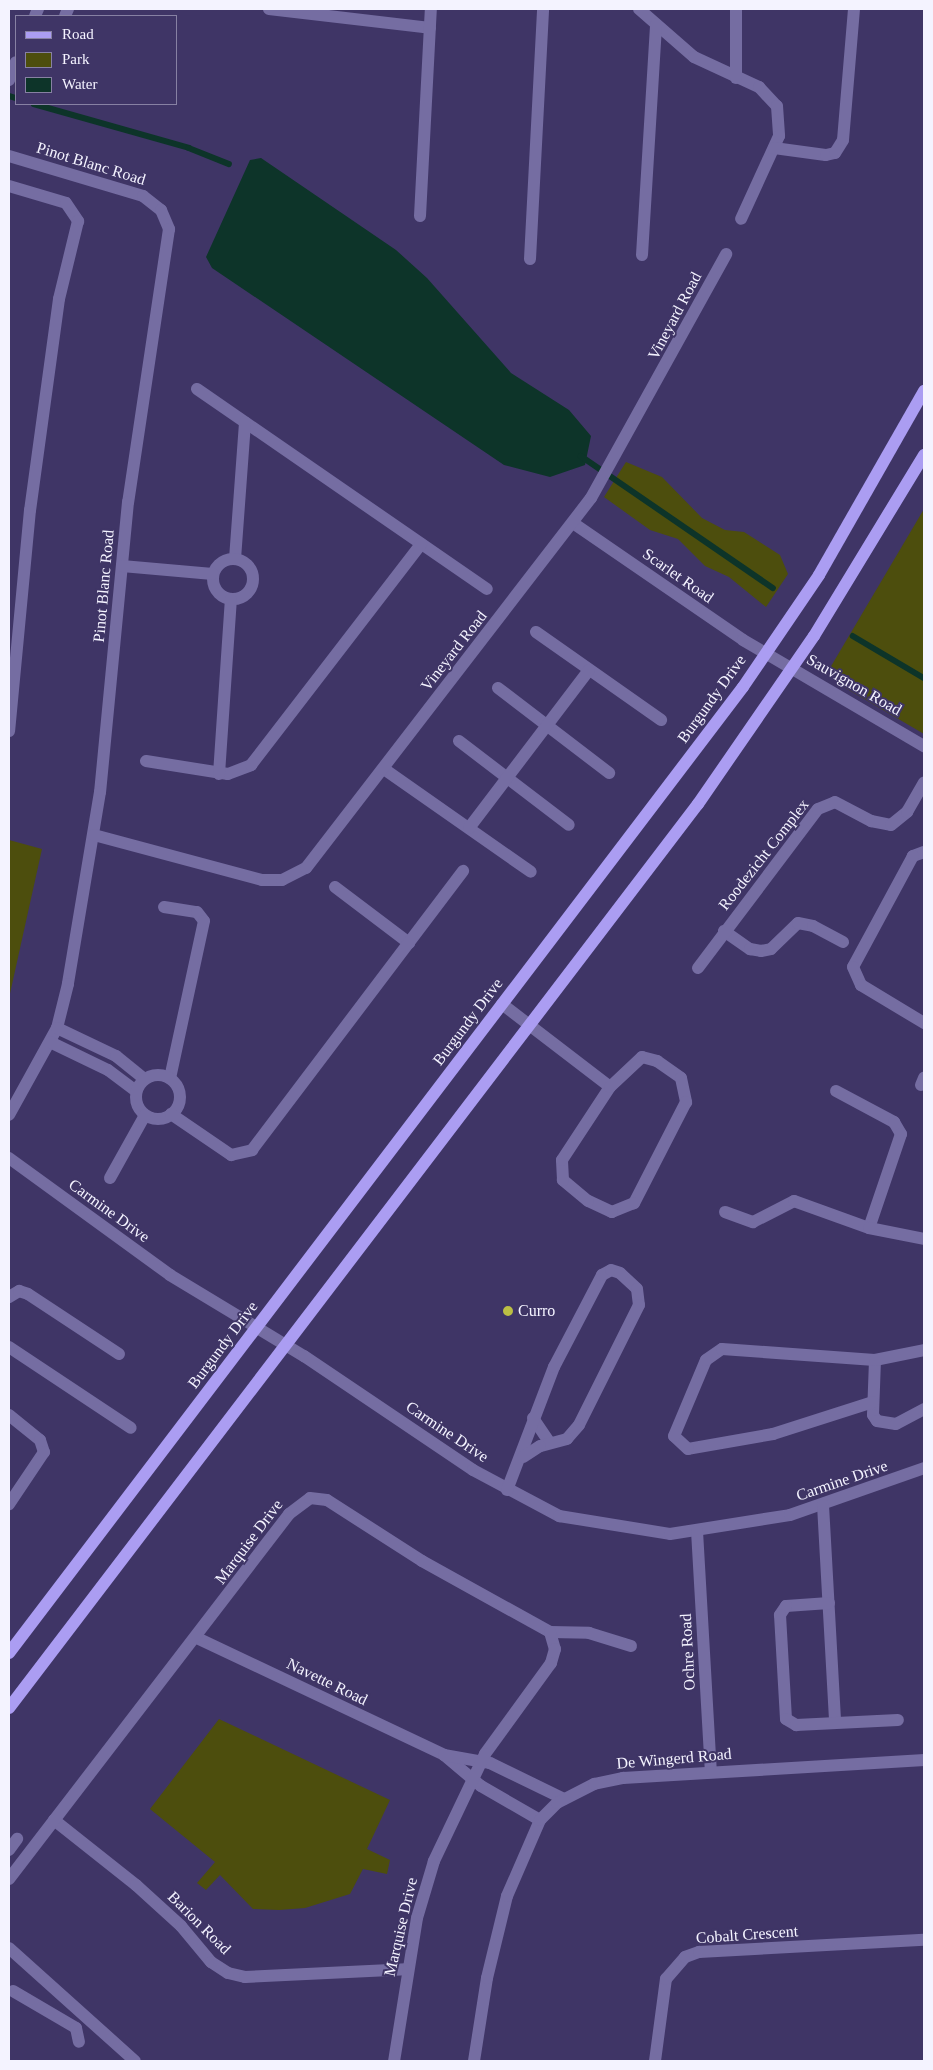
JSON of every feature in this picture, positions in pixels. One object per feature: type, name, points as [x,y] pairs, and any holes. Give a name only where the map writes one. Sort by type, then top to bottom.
[{"type":"main road","name":"Burgundy Drive","points":[[9,1653],[766,653],[834,549],[924,391]]},
{"type":"main road","points":[[9,1708],[698,804],[793,669],[924,455]]},
{"type":"street","points":[[269,9],[430,28]]},
{"type":"street","points":[[420,216],[431,9]]},
{"type":"street","points":[[530,259],[543,9]]},
{"type":"street","points":[[640,9],[694,57],[763,90],[777,106],[781,128],[774,148],[741,219]]},
{"type":"street","points":[[736,9],[736,78]]},
{"type":"street","points":[[774,148],[826,155],[835,153],[843,140],[854,9]]},
{"type":"street","points":[[642,255],[656,24]]},
{"type":"street","name":"Pinot Blanc Road","points":[[9,156],[143,196],[166,219],[169,240],[122,566],[94,835],[57,1028],[9,1116]]},
{"type":"street","points":[[9,186],[66,204],[78,221],[59,299],[30,510],[9,731]]},
{"type":"street","name":"Vineyard Road","points":[[94,835],[262,880],[282,880],[312,861],[574,523],[593,494],[615,453],[666,368],[726,254]]},
{"type":"street","points":[[196,389],[487,589]]},
{"type":"street","points":[[235,559],[245,422]]},
{"type":"street","name":"Scarlet Road","points":[[574,523],[766,653],[793,669]]},
{"type":"street","points":[[146,761],[218,774],[236,774],[251,765],[421,544]]},
{"type":"street","points":[[235,559],[249,567],[252,583],[246,593],[231,599],[217,591],[213,574],[219,564],[235,559]]},
{"type":"street","points":[[122,566],[213,574]]},
{"type":"street","points":[[218,774],[231,599]]},
{"type":"street","points":[[536,632],[661,720]]},
{"type":"street","name":"Sauvignon Road","points":[[793,669],[924,746]]},
{"type":"street","points":[[469,828],[589,670]]},
{"type":"street","points":[[498,688],[609,773]]},
{"type":"street","points":[[459,741],[569,825]]},
{"type":"street","points":[[384,769],[531,872]]},
{"type":"street","name":"Roodezicht Complex","points":[[698,968],[724,931],[818,809],[835,802],[871,821],[891,824],[907,812],[924,782]]},
{"type":"street","points":[[924,852],[914,856],[853,967],[861,985],[924,1023]]},
{"type":"street","points":[[171,1114],[231,1155],[252,1150],[463,871]]},
{"type":"street","points":[[335,887],[409,943]]},
{"type":"street","points":[[164,907],[197,912],[204,921],[170,1078],[180,1096],[171,1114],[159,1119],[146,1115],[137,1105],[136,1091],[144,1079],[156,1075],[170,1078]]},
{"type":"street","name":"Roodezicht Complex","points":[[724,931],[750,949],[761,951],[771,949],[790,927],[798,923],[813,926],[843,942]]},
{"type":"street","points":[[502,1004],[610,1087]]},
{"type":"street","points":[[57,1028],[116,1056],[144,1079]]},
{"type":"street","points":[[50,1042],[108,1070],[136,1091]]},
{"type":"street","points":[[649,1058],[681,1078],[687,1094],[634,1203],[612,1212],[588,1201],[563,1180],[560,1171],[569,1145],[610,1087],[634,1062],[649,1058]]},
{"type":"street","points":[[836,1092],[894,1122],[901,1134],[869,1228]]},
{"type":"street","points":[[110,1178],[146,1115]]},
{"type":"street","name":"Carmine Drive","points":[[9,1158],[170,1275],[285,1346],[507,1490],[559,1516],[670,1534],[768,1520],[823,1504],[924,1468]]},
{"type":"street","points":[[724,1212],[753,1222],[794,1201],[869,1228],[924,1239]]},
{"type":"street","points":[[507,1490],[523,1457],[533,1418],[602,1275],[611,1270],[629,1278],[640,1294],[639,1305],[579,1426],[567,1439],[550,1443],[523,1457]]},
{"type":"street","points":[[9,1297],[19,1291],[28,1294],[119,1354]]},
{"type":"street","points":[[9,1347],[131,1428]]},
{"type":"street","points":[[873,1402],[773,1434],[688,1449],[674,1436],[706,1360],[722,1349],[874,1360],[924,1350]]},
{"type":"street","points":[[874,1360],[873,1416],[884,1424],[896,1424],[924,1409]]},
{"type":"street","points":[[9,1414],[40,1440],[44,1452],[9,1504]]},
{"type":"street","points":[[533,1418],[550,1443]]},
{"type":"street","name":"Marquise Drive","points":[[9,1879],[197,1638],[289,1514],[301,1502],[320,1497],[422,1561],[550,1632],[554,1659],[482,1760],[430,1874],[406,1969],[394,2061]]},
{"type":"street","points":[[823,1504],[835,1723]]},
{"type":"street","name":"Ochre Road","points":[[697,1530],[711,1772]]},
{"type":"street","points":[[828,1603],[786,1606],[779,1623],[786,1720],[796,1725],[898,1720]]},
{"type":"street","points":[[550,1632],[589,1633],[632,1646]]},
{"type":"street","name":"Navette Road","points":[[197,1638],[444,1755],[472,1779]]},
{"type":"street","name":"Navette Road","points":[[444,1755],[482,1760]]},
{"type":"street","points":[[482,1760],[564,1799]]},
{"type":"street","name":"De Wingerd Road","points":[[474,2061],[497,1928],[540,1820],[564,1799],[623,1778],[924,1760]]},
{"type":"street","points":[[472,1779],[540,1820]]},
{"type":"street","name":"Barion Road","points":[[54,1820],[136,1885],[181,1926],[211,1962],[228,1973],[245,1977],[406,1969]]},
{"type":"street","points":[[9,1850],[17,1839]]},
{"type":"street","name":"Cobalt Crescent","points":[[655,2061],[666,1979],[685,1957],[699,1952],[924,1940]]},
{"type":"street","points":[[9,1948],[135,2061]]},
{"type":"street","points":[[10,1992],[47,2007],[76,2028],[79,2042]]},
{"type":"green space","points":[[626,462],[662,477],[702,518],[725,530],[744,532],[780,555],[788,574],[766,607],[729,577],[705,566],[678,539],[650,530],[604,497]]},
{"type":"green space","points":[[924,509],[924,734],[837,683],[830,668]]},
{"type":"green space","points":[[9,840],[42,849],[9,998]]},
{"type":"green space","points":[[219,1719],[390,1800],[367,1849],[390,1860],[387,1874],[363,1869],[350,1894],[305,1908],[279,1910],[253,1909],[220,1875],[206,1890],[197,1883],[215,1862],[150,1809]]},
{"type":"water","points":[[261,158],[396,250],[427,278],[511,373],[569,410],[591,436],[585,465],[550,477],[504,465],[212,268],[206,257],[250,160]]},
{"type":"waterway","points":[[9,96],[15,98]]},
{"type":"waterway","points":[[38,105],[189,148],[229,164]]},
{"type":"waterway","points":[[581,456],[773,588]]},
{"type":"waterway","points":[[853,636],[924,678]]},
{"type":"place","name":"Curro","points":[[508,1311]]}]
